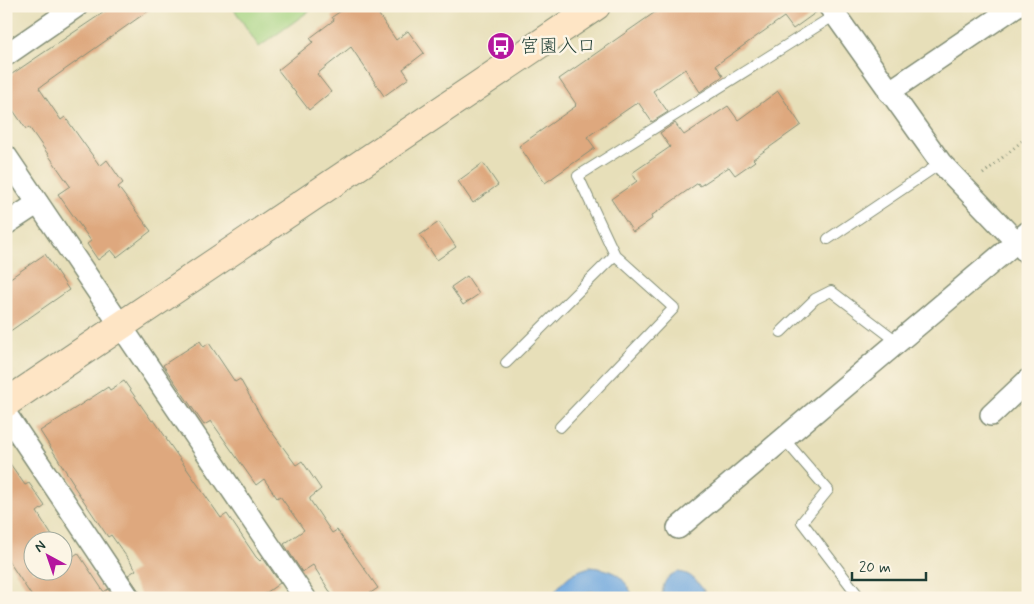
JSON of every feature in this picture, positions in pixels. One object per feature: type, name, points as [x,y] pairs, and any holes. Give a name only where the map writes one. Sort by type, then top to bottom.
[{"type":"street","points":[[6,55],[77,6]]},
{"type":"street","points":[[6,402],[596,6]]},
{"type":"street","points":[[889,92],[1016,6]]},
{"type":"street","points":[[678,528],[898,342],[1024,243],[941,163],[832,11]]},
{"type":"street","points":[[6,156],[305,598]]},
{"type":"street","points":[[6,224],[38,202]]},
{"type":"street","points":[[991,415],[1028,380]]},
{"type":"street","points":[[6,414],[129,598]]},
{"type":"lane","points":[[560,427],[674,308],[616,255],[578,176],[832,11]]},
{"type":"lane","points":[[828,239],[941,163]]},
{"type":"lane","points":[[506,363],[616,255]]},
{"type":"lane","points":[[781,332],[815,298],[831,291],[898,342]]},
{"type":"lane","points":[[784,439],[828,490],[802,522],[860,598]]},
{"type":"path","points":[[982,174],[1028,136]]},
{"type":"green space","points":[[232,6],[316,6],[259,47]]},
{"type":"water","points":[[590,567],[606,570],[617,575],[626,584],[634,598],[609,598],[592,591],[580,598],[550,598],[567,578],[576,572]]},
{"type":"water","points":[[678,572],[692,578],[709,598],[664,598],[662,595],[666,580]]},
{"type":"building","points":[[113,6],[155,6],[39,88],[61,120],[65,117],[100,166],[107,160],[123,183],[118,187],[151,231],[117,257],[111,250],[98,260],[87,244],[91,241],[58,194],[70,186],[29,127],[26,129],[6,100],[6,78]]},
{"type":"building","points":[[348,6],[373,6],[396,40],[408,31],[424,53],[403,69],[409,78],[384,96],[351,47],[317,74],[331,92],[309,110],[278,70],[313,42],[310,38],[334,20],[332,17]]},
{"type":"building","points":[[664,6],[817,6],[818,11],[793,29],[784,17],[716,65],[723,76],[700,92],[685,69],[653,91],[668,112],[652,122],[638,102],[587,137],[595,148],[545,183],[519,146],[576,106],[559,79]]},
{"type":"building","points":[[778,91],[801,125],[753,159],[755,161],[735,175],[729,167],[700,186],[698,183],[651,216],[652,219],[633,232],[611,199],[637,181],[632,173],[670,147],[660,133],[675,123],[684,135],[728,106],[738,120]]},
{"type":"building","points":[[483,163],[498,185],[473,203],[458,181]]},
{"type":"building","points":[[439,222],[456,247],[437,260],[420,235]]},
{"type":"building","points":[[45,254],[69,290],[6,334],[6,281]]},
{"type":"building","points":[[467,276],[479,294],[463,305],[451,287]]},
{"type":"building","points":[[200,341],[204,347],[209,343],[235,382],[240,379],[263,420],[296,465],[302,461],[321,489],[310,500],[332,533],[337,530],[378,588],[363,598],[334,598],[313,565],[302,572],[284,544],[304,530],[280,496],[277,498],[264,479],[256,485],[211,421],[204,425],[163,365]]},
{"type":"building","points":[[124,381],[152,421],[154,420],[221,518],[227,514],[256,557],[260,561],[263,558],[280,583],[259,598],[141,598],[139,591],[128,575],[136,570],[111,535],[108,537],[40,431],[108,387],[110,390]]},
{"type":"building","points":[[6,458],[25,485],[29,483],[45,506],[37,512],[50,532],[22,532],[22,581],[6,557]]},
{"type":"building","points":[[78,553],[104,592],[108,589],[114,598],[33,598],[22,582],[72,582],[72,557]]},
{"type":"place","name":"宮園入口","points":[[501,46]]}]
